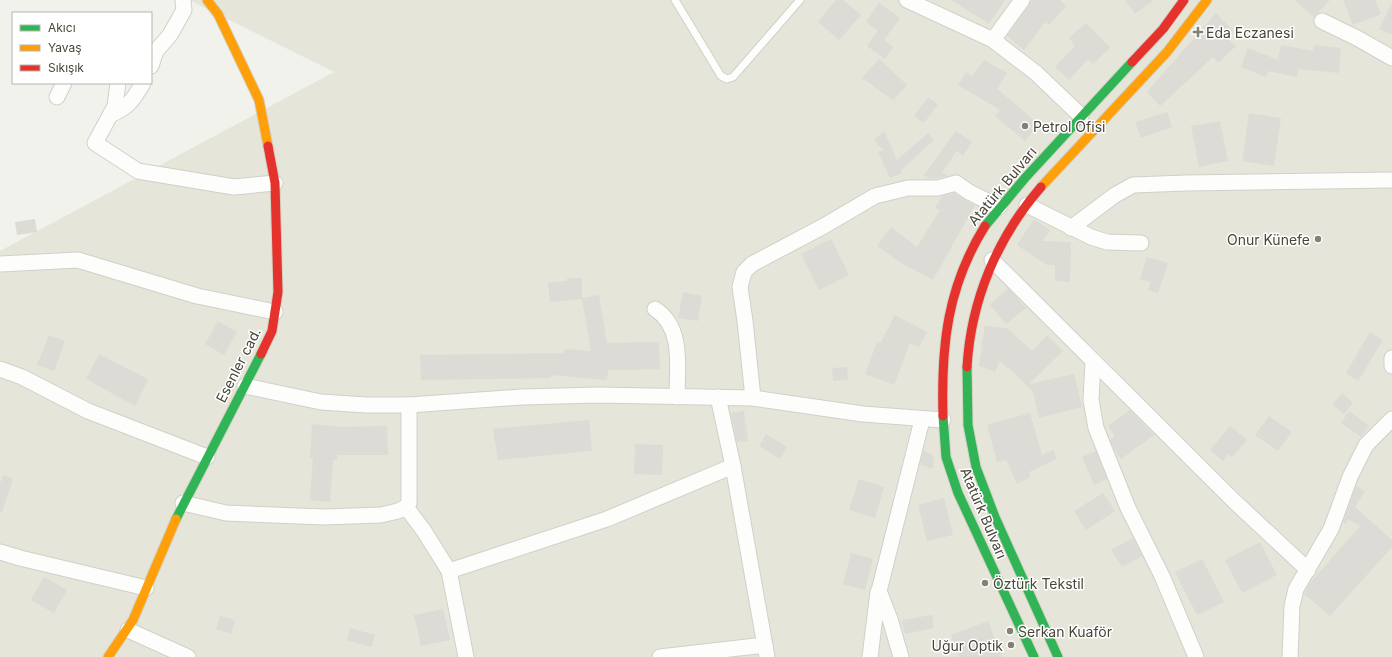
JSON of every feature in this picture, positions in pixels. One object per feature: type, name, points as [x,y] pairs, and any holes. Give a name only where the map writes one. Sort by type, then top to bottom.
[{"type":"main road","name":"Esenler cad.","points":[[108,657],[128,630],[183,503],[245,386],[272,331],[275,312],[278,292],[275,183],[259,100],[218,14],[207,0]]},
{"type":"main road","name":"Atatürk Bulvarı","points":[[1034,657],[958,493],[946,457],[943,420],[943,360],[950,308],[972,247],[999,207],[1081,116],[1163,29],[1184,0]]},
{"type":"main road","name":"Atatürk Bulvarı","points":[[1058,657],[997,521],[977,471],[972,451],[966,393],[967,349],[980,293],[992,260],[998,248],[1027,205],[1085,140],[1168,52],[1193,21],[1207,0]]},
{"type":"main road","points":[[1071,128],[1085,140]]},
{"type":"street","points":[[152,63],[156,51],[170,35],[184,10],[183,0]]},
{"type":"street","points":[[908,0],[993,40],[1036,73],[1081,116]]},
{"type":"street","points":[[993,40],[1022,0]]},
{"type":"street","points":[[1322,21],[1357,38],[1392,58]]},
{"type":"street","points":[[57,97],[64,84]]},
{"type":"street","points":[[118,84],[115,106],[95,143],[138,171],[234,187],[275,183]]},
{"type":"street","points":[[110,115],[122,110],[133,101],[142,84]]},
{"type":"street","points":[[1071,228],[1115,195],[1133,185],[1392,180]]},
{"type":"street","points":[[753,398],[740,287],[744,272],[752,264],[824,226],[875,196],[908,188],[938,188],[956,183],[999,207]]},
{"type":"street","points":[[1027,205],[1091,237],[1107,242],[1141,244]]},
{"type":"street","points":[[0,264],[78,260],[197,296],[275,312]]},
{"type":"street","points":[[992,260],[1093,362],[1308,570]]},
{"type":"street","points":[[654,309],[662,314],[670,324],[676,340],[677,397]]},
{"type":"street","points":[[1392,358],[1392,366]]},
{"type":"street","points":[[1093,362],[1091,400],[1096,428],[1128,508],[1162,576],[1196,657]]},
{"type":"street","points":[[0,369],[22,378],[88,412],[207,457]]},
{"type":"street","points":[[245,386],[321,402],[366,405],[409,404],[522,397],[598,395],[718,397],[753,398],[863,414],[922,420],[943,420]]},
{"type":"street","points":[[660,657],[766,651],[733,466],[718,397]]},
{"type":"street","points":[[183,503],[226,513],[324,517],[381,515],[406,507],[409,504],[410,489],[409,404]]},
{"type":"street","points":[[1290,657],[1292,606],[1296,589],[1331,529],[1350,477],[1366,445],[1392,419]]},
{"type":"street","points":[[870,657],[878,591],[922,420]]},
{"type":"street","points":[[449,571],[600,521],[733,466]]},
{"type":"street","points":[[406,507],[449,571],[466,657]]},
{"type":"street","points":[[0,552],[146,588]]},
{"type":"street","points":[[878,591],[890,619],[901,657]]},
{"type":"street","points":[[128,630],[188,657]]},
{"type":"lane","points":[[675,0],[721,76],[727,79],[733,78],[800,0]]},
{"type":"shaded area","points":[[189,0],[1392,0],[1392,657],[0,657],[0,251],[334,72]]},
{"type":"building","points":[[836,0],[843,0],[861,15],[839,40],[818,22]]},
{"type":"building","points":[[951,0],[1005,0],[989,24]]},
{"type":"building","points":[[1032,0],[1060,0],[1066,6],[1049,25],[1045,22],[1024,50],[1007,36]]},
{"type":"building","points":[[1125,0],[1154,0],[1135,14]]},
{"type":"building","points":[[1295,0],[1330,0],[1314,17]]},
{"type":"building","points":[[1343,0],[1375,0],[1381,14],[1353,25]]},
{"type":"building","points":[[879,3],[900,18],[884,40],[893,47],[885,59],[867,46],[878,31],[866,22]]},
{"type":"building","points":[[1392,3],[1392,35],[1379,29]]},
{"type":"building","points":[[1216,13],[1233,31],[1226,37],[1236,46],[1218,63],[1213,57],[1160,106],[1147,92]]},
{"type":"building","points":[[1086,23],[1110,48],[1093,64],[1088,59],[1069,80],[1055,67],[1075,46],[1069,38]]},
{"type":"building","points":[[1281,45],[1313,51],[1314,45],[1341,48],[1339,73],[1298,69],[1297,77],[1268,71],[1266,77],[1241,67],[1248,48],[1278,60]]},
{"type":"building","points":[[879,59],[907,85],[893,100],[862,78]]},
{"type":"building","points":[[984,60],[1007,73],[997,89],[1039,124],[1025,141],[995,116],[1000,110],[958,85],[966,72],[972,76]]},
{"type":"building","points":[[928,97],[938,104],[924,123],[914,116]]},
{"type":"building","points":[[1167,112],[1172,127],[1141,138],[1135,122]]},
{"type":"building","points":[[1249,113],[1281,118],[1274,166],[1242,161]]},
{"type":"building","points":[[1220,121],[1228,161],[1199,167],[1191,126]]},
{"type":"building","points":[[884,131],[897,160],[928,133],[934,140],[901,170],[902,173],[890,178],[878,152],[883,150],[874,140]]},
{"type":"building","points":[[956,131],[972,142],[963,156],[957,151],[942,172],[948,176],[930,179],[924,175]]},
{"type":"building","points":[[954,193],[975,205],[933,280],[901,263],[877,246],[891,227],[917,247],[940,210],[935,208],[942,196]]},
{"type":"building","points":[[35,219],[37,232],[17,235],[15,222]]},
{"type":"building","points":[[1034,219],[1050,230],[1042,241],[1071,242],[1070,282],[1055,281],[1055,265],[1047,265],[1017,245]]},
{"type":"building","points":[[831,239],[849,275],[819,290],[801,254]]},
{"type":"building","points":[[1147,257],[1168,263],[1158,293],[1148,290],[1151,282],[1140,279]]},
{"type":"building","points":[[567,278],[582,278],[582,298],[599,295],[607,343],[659,342],[660,369],[608,370],[607,380],[551,375],[551,378],[421,380],[420,355],[564,353],[565,349],[591,351],[582,299],[550,302],[548,283],[567,281]]},
{"type":"building","points":[[1008,288],[1026,308],[1006,324],[990,305]]},
{"type":"building","points":[[683,292],[702,296],[698,321],[678,318]]},
{"type":"building","points":[[895,315],[927,332],[919,347],[910,343],[894,385],[865,374],[877,342],[880,344]]},
{"type":"building","points":[[218,321],[237,332],[224,355],[205,344]]},
{"type":"building","points":[[985,326],[1007,328],[1032,351],[1047,335],[1063,351],[1029,384],[1074,374],[1082,407],[1039,418],[1033,392],[1008,367],[1007,368],[1000,361],[995,372],[979,366],[983,348],[981,348]]},
{"type":"building","points":[[1370,332],[1383,340],[1358,381],[1346,373]]},
{"type":"building","points":[[49,335],[65,341],[54,371],[37,365]]},
{"type":"building","points":[[99,354],[148,379],[135,406],[86,379]]},
{"type":"building","points":[[847,367],[848,380],[833,381],[832,368]]},
{"type":"building","points":[[1342,393],[1353,403],[1344,414],[1332,404]]},
{"type":"building","points":[[1130,410],[1154,435],[1121,459],[1110,440],[1115,436],[1108,426]]},
{"type":"building","points":[[744,411],[748,441],[737,442],[731,413]]},
{"type":"building","points":[[1349,411],[1369,426],[1361,437],[1341,423]]},
{"type":"building","points":[[1030,413],[1042,455],[1053,450],[1057,459],[1029,472],[1031,477],[1017,484],[1006,460],[997,462],[987,425]]},
{"type":"building","points":[[1269,416],[1292,432],[1278,451],[1255,435]]},
{"type":"building","points":[[589,420],[592,451],[498,460],[493,429]]},
{"type":"building","points":[[312,424],[339,427],[387,426],[388,455],[337,455],[337,460],[333,460],[330,502],[310,500],[313,458],[310,458]]},
{"type":"building","points":[[1230,426],[1247,440],[1232,457],[1228,454],[1223,461],[1210,450]]},
{"type":"building","points":[[766,434],[787,447],[780,459],[759,446]]},
{"type":"building","points":[[635,444],[663,445],[662,475],[634,474]]},
{"type":"building","points":[[923,451],[933,455],[934,462],[932,469],[920,464]]},
{"type":"building","points":[[1096,451],[1107,479],[1094,485],[1082,457]]},
{"type":"building","points":[[4,475],[13,479],[2,512],[0,512],[0,483]]},
{"type":"building","points":[[859,479],[884,487],[875,518],[849,510]]},
{"type":"building","points":[[1356,486],[1365,491],[1355,507],[1392,540],[1392,547],[1330,616],[1304,594],[1310,583],[1360,526],[1348,519],[1346,524],[1343,522]]},
{"type":"building","points":[[1103,493],[1115,511],[1086,530],[1074,511]]},
{"type":"building","points":[[944,498],[953,535],[927,541],[918,505]]},
{"type":"building","points":[[1133,538],[1142,556],[1122,567],[1111,550]]},
{"type":"building","points":[[1260,542],[1277,575],[1242,593],[1225,560]]},
{"type":"building","points":[[851,553],[873,559],[865,590],[843,584]]},
{"type":"building","points":[[1202,559],[1224,602],[1197,615],[1175,572]]},
{"type":"building","points":[[44,577],[67,590],[54,613],[31,600]]},
{"type":"building","points":[[443,609],[450,640],[421,646],[414,615]]},
{"type":"building","points":[[932,615],[934,628],[905,634],[902,620]]},
{"type":"building","points":[[220,616],[235,620],[231,634],[216,629]]},
{"type":"building","points":[[988,621],[1002,657],[959,657],[951,635]]},
{"type":"building","points":[[350,628],[375,635],[371,647],[347,640]]},
{"type":"traffic: fast","points":[[985,226],[1025,178],[1132,62]]},
{"type":"traffic: fast","points":[[176,519],[261,354]]},
{"type":"traffic: fast","points":[[967,367],[968,425],[976,467],[995,517],[1058,657]]},
{"type":"traffic: fast","points":[[943,416],[946,457],[958,493],[1034,657]]},
{"type":"traffic: slow","points":[[207,0],[218,14],[259,100],[268,146]]},
{"type":"traffic: slow","points":[[1041,187],[1167,52],[1207,0]]},
{"type":"traffic: slow","points":[[108,657],[133,620],[176,519]]},
{"type":"traffic: jam","points":[[1132,62],[1163,29],[1184,0]]},
{"type":"traffic: jam","points":[[261,354],[272,331],[278,292],[275,183],[268,146]]},
{"type":"traffic: jam","points":[[967,367],[974,318],[989,271],[1011,227],[1041,187]]},
{"type":"traffic: jam","points":[[943,416],[943,365],[945,341],[954,294],[972,249],[985,226]]},
{"type":"place","name":"Eda Eczanesi","points":[[1198,32]]},
{"type":"place","name":"Petrol Ofisi","points":[[1025,126]]},
{"type":"place","name":"Onur Künefe","points":[[1318,239]]},
{"type":"place","name":"Öztürk Tekstil","points":[[985,583]]},
{"type":"place","name":"Serkan Kuaför","points":[[1010,631]]},
{"type":"place","name":"Uğur Optik","points":[[1011,645]]}]
